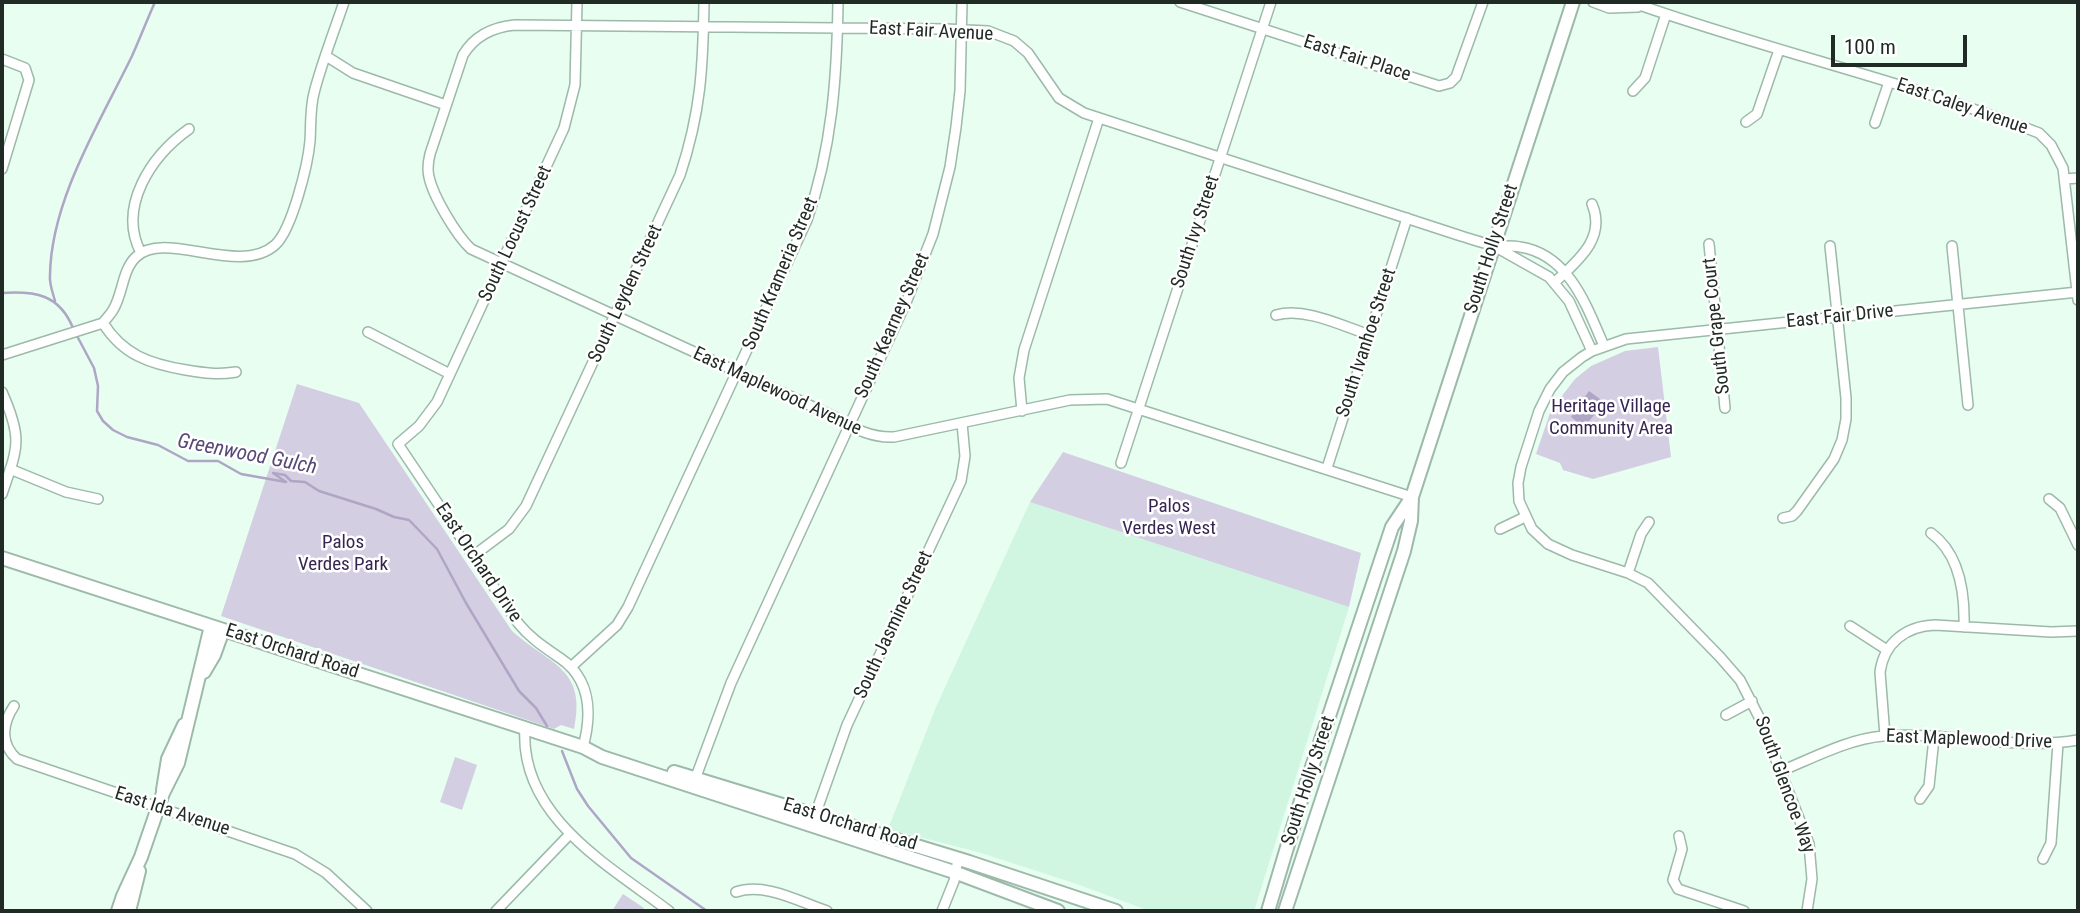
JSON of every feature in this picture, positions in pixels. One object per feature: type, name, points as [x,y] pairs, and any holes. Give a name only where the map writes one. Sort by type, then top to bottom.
[{"type":"main road","name":"South Holly Street","points":[[1285,911],[1404,551],[1411,521],[1412,497],[1573,2]]},
{"type":"main road","name":"South Holly Street","points":[[1268,911],[1303,793],[1392,527],[1412,497]]},
{"type":"main road","name":"East Orchard Road","points":[[2,558],[583,747],[602,757],[1116,911]]},
{"type":"main road","points":[[118,911],[141,857],[163,793],[168,759],[187,718],[200,678],[204,651],[217,628]]},
{"type":"main road","points":[[129,911],[141,857]]},
{"type":"main road","name":"East Orchard Road","points":[[956,865],[1058,911]]},
{"type":"street","points":[[2,355],[103,323],[113,310],[130,265],[141,253],[148,250],[172,248],[248,257],[275,245],[286,229],[304,175],[310,143],[313,95],[344,2]]},
{"type":"street","name":"South Locust Street","points":[[398,444],[429,415],[564,128],[571,105],[576,68],[577,2]]},
{"type":"street","name":"South Leyden Street","points":[[473,555],[502,536],[521,514],[616,317],[680,175],[691,143],[702,81],[704,2]]},
{"type":"street","name":"South Krameria Street","points":[[572,667],[612,630],[624,614],[802,233],[818,184],[833,118],[838,2]]},
{"type":"street","name":"South Kearney Street","points":[[694,783],[731,683],[921,267],[941,206],[956,127],[962,2]]},
{"type":"street","name":"East Fair Place","points":[[1180,2],[1439,86],[1456,78],[1483,2]]},
{"type":"street","name":"South Ivy Street","points":[[1121,463],[1271,2]]},
{"type":"street","name":"East Caley Avenue","points":[[1593,2],[1609,8],[1643,6]]},
{"type":"street","name":"East Caley Avenue","points":[[1631,2],[1889,82],[2039,133],[2056,152],[2065,179],[2078,292]]},
{"type":"street","points":[[1633,91],[1645,78],[1666,14]]},
{"type":"street","name":"East Fair Avenue","points":[[446,105],[463,55],[472,42],[499,27],[704,26],[988,31],[1014,41],[1033,59],[1059,98],[1074,108],[1493,245],[1521,247],[1550,260],[1565,273],[1580,293],[1604,346]]},
{"type":"street","points":[[1746,122],[1758,114],[1779,50]]},
{"type":"street","points":[[326,56],[353,73],[446,105]]},
{"type":"street","points":[[2,58],[24,68],[29,80],[2,169]]},
{"type":"street","points":[[1875,123],[1889,82]]},
{"type":"street","name":"East Maplewood Avenue","points":[[446,105],[430,155],[429,178],[466,244],[478,253],[835,417],[849,426],[877,436],[894,437],[1070,400],[1094,398],[1121,402],[1412,497]]},
{"type":"street","points":[[1021,411],[1018,378],[1024,350],[1099,118]]},
{"type":"street","points":[[141,253],[132,232],[134,201],[147,176],[174,140],[189,130]]},
{"type":"street","points":[[2065,179],[2078,178]]},
{"type":"street","points":[[1554,283],[1580,261],[1591,243],[1597,220],[1592,204]]},
{"type":"street","name":"South Ivanhoe Street","points":[[1326,468],[1407,218]]},
{"type":"street","name":"South Grape Court","points":[[1709,244],[1726,408]]},
{"type":"street","name":"East Fair Avenue","points":[[1493,245],[1542,271],[1554,283],[1569,301],[1592,351]]},
{"type":"street","points":[[1783,518],[1793,516],[1797,511],[1834,459],[1842,440],[1846,408],[1830,246]]},
{"type":"street","points":[[1952,246],[1968,405]]},
{"type":"street","points":[[2078,292],[2078,300]]},
{"type":"street","name":"East Fair Drive","points":[[1604,346],[1640,337],[2078,292]]},
{"type":"street","points":[[1276,315],[1286,312],[1300,313],[1370,335]]},
{"type":"street","points":[[103,323],[117,342],[129,352],[156,366],[216,375],[236,372]]},
{"type":"street","points":[[368,332],[450,374]]},
{"type":"street","points":[[1500,529],[1525,517],[1519,501],[1518,477],[1539,411],[1550,389],[1563,372],[1592,351],[1604,346]]},
{"type":"street","points":[[2,392],[17,433],[2,494]]},
{"type":"street","name":"South Jasmine Street","points":[[813,820],[847,725],[957,493],[965,456],[962,423]]},
{"type":"street","name":"East Orchard Drive","points":[[398,444],[524,631],[572,667],[583,685],[589,709],[583,747]]},
{"type":"street","points":[[10,469],[66,492],[98,499]]},
{"type":"street","points":[[2049,499],[2060,508],[2078,545]]},
{"type":"street","name":"South Glencoe Way","points":[[1525,517],[1538,536],[1558,550],[1628,573],[1656,590],[1729,667],[1752,701],[1809,844],[1812,878],[1807,911]]},
{"type":"street","points":[[1628,573],[1641,534],[1649,522]]},
{"type":"street","points":[[1931,533],[1942,542],[1962,584],[1964,627]]},
{"type":"street","points":[[1885,736],[1880,672],[1887,650],[1901,635],[1916,628],[1935,625],[2051,632],[2078,631]]},
{"type":"street","points":[[1850,626],[1887,650]]},
{"type":"street","name":"South Glencoe Way","points":[[1726,715],[1752,701]]},
{"type":"street","name":"East Ida Avenue","points":[[14,706],[5,721],[4,733],[9,751],[17,759],[304,858],[326,873],[367,911]]},
{"type":"street","points":[[525,728],[526,755],[531,774],[550,810],[569,835],[669,911]]},
{"type":"street","name":"East Maplewood Drive","points":[[1781,771],[1849,744],[1885,736],[2034,744],[2078,740]]},
{"type":"street","points":[[1920,799],[1929,786],[1934,738]]},
{"type":"street","points":[[2043,859],[2052,844],[2059,743]]},
{"type":"street","points":[[496,911],[569,835]]},
{"type":"street","points":[[1679,836],[1682,849],[1669,885],[1744,911]]},
{"type":"street","points":[[942,911],[954,881],[956,865]]},
{"type":"street","points":[[736,892],[746,888],[764,890],[827,911]]},
{"type":"shaded area","points":[[1589,391],[1604,402],[1587,424],[1587,429],[1571,417]]},
{"type":"shaded area","points":[[1030,502],[1349,607],[1254,911],[1150,911],[978,852],[888,829],[936,707]]},
{"type":"green space","name":"Heritage Village Community Area","points":[[1658,347],[1671,457],[1593,479],[1563,470],[1560,463],[1536,454],[1551,410],[1575,379],[1591,366],[1625,351]]},
{"type":"green space","name":"Palos Verdes Park","points":[[297,384],[359,403],[512,631],[552,661],[570,680],[577,709],[574,729],[561,725],[554,729],[221,616]]},
{"type":"green space","name":"Palos Verdes West","points":[[1063,452],[1361,553],[1349,607],[1030,502]]},
{"type":"green space","points":[[455,757],[477,765],[462,810],[440,802]]},
{"type":"green space","points":[[623,894],[644,908],[641,911],[612,911]]},
{"type":"waterway","points":[[55,301],[50,278],[52,247],[68,190],[155,2]]},
{"type":"waterway","name":"Greenwood Gulch","points":[[2,293],[25,293],[45,297],[61,308],[73,328]]},
{"type":"waterway","name":"Greenwood Gulch","points":[[76,334],[94,368],[98,386],[97,411],[113,430],[127,437],[158,445],[188,461],[218,461],[241,474],[286,482],[273,473],[285,475],[291,481],[305,482],[319,491],[409,520],[437,549],[519,691],[536,708],[547,726]]},
{"type":"waterway","name":"Greenwood Gulch","points":[[562,751],[577,789],[631,858],[707,911]]}]
